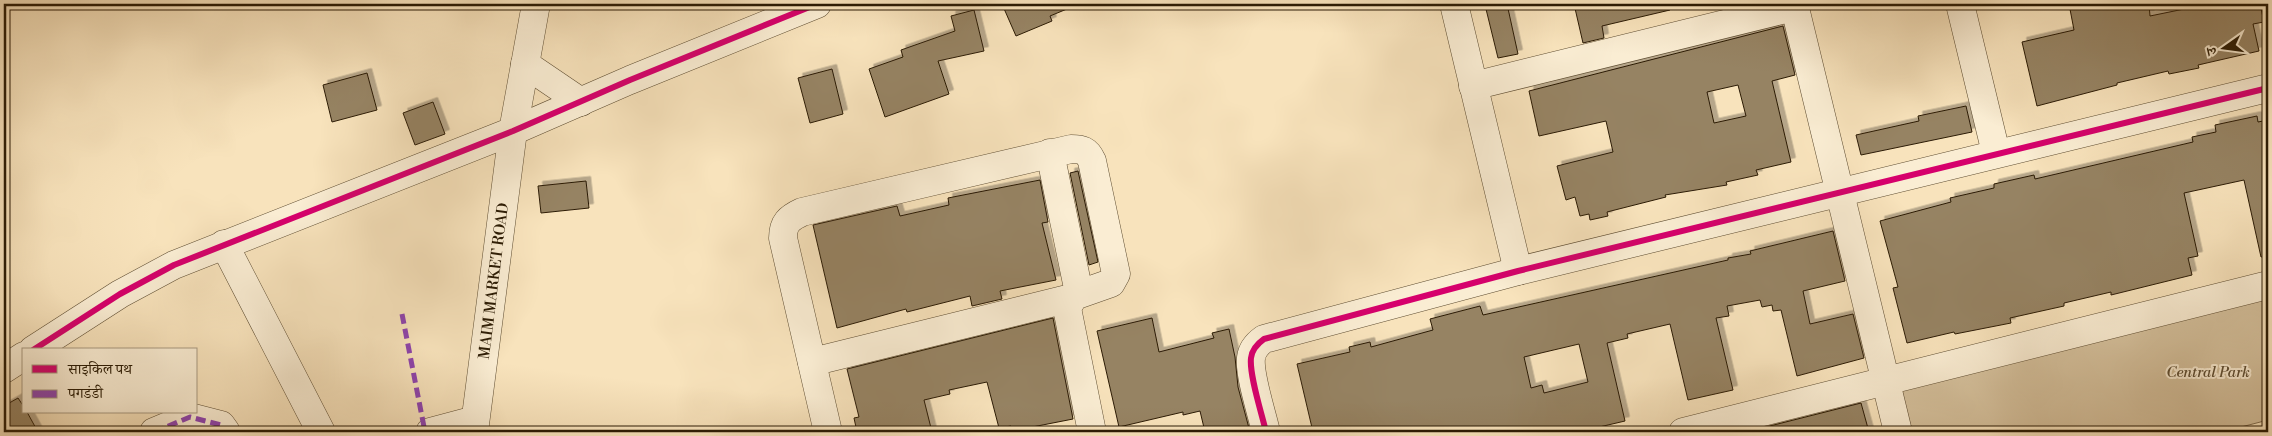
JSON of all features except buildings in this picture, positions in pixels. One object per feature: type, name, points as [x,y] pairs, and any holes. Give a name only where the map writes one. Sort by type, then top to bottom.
[{"type":"street","name":"MAIM MARKET ROAD","points":[[475,426],[513,131],[536,4]]},
{"type":"street","points":[[1454,4],[1518,271]]},
{"type":"street","points":[[1960,4],[1996,153]]},
{"type":"street","points":[[36,348],[120,294],[174,265],[513,131],[811,5]]},
{"type":"street","points":[[1473,86],[1794,5],[1898,432]]},
{"type":"street","points":[[525,64],[581,102]]},
{"type":"street","points":[[1266,432],[1251,366],[1252,352],[1257,344],[1264,339],[1518,271],[2268,88]]},
{"type":"street","points":[[812,362],[1075,296],[1111,283],[1116,274],[1089,154],[1079,149],[1050,153],[802,212],[790,218],[784,224],[783,238],[828,432]]},
{"type":"street","points":[[1050,153],[1075,296],[1067,308],[1092,432]]},
{"type":"street","points":[[224,244],[321,432]]},
{"type":"street","points":[[1683,432],[2268,285]]},
{"type":"street","points":[[4,369],[22,357]]},
{"type":"street","points":[[154,432],[190,417],[221,425],[226,432]]},
{"type":"street","points":[[430,432],[475,426]]},
{"type":"green space","name":"Central Park","points":[[2268,295],[2268,420],[2222,432],[1912,432],[1901,388]]},
{"type":"marked path","points":[[402,314],[425,432]]},
{"type":"marked path","points":[[154,432],[190,417],[221,425],[226,432]]},
{"type":"cycle path","points":[[36,348],[120,294],[174,265],[513,131],[630,80],[817,4]]},
{"type":"cycle path","points":[[1266,432],[1251,365],[1254,349],[1264,339],[1518,271],[2268,88]]}]
